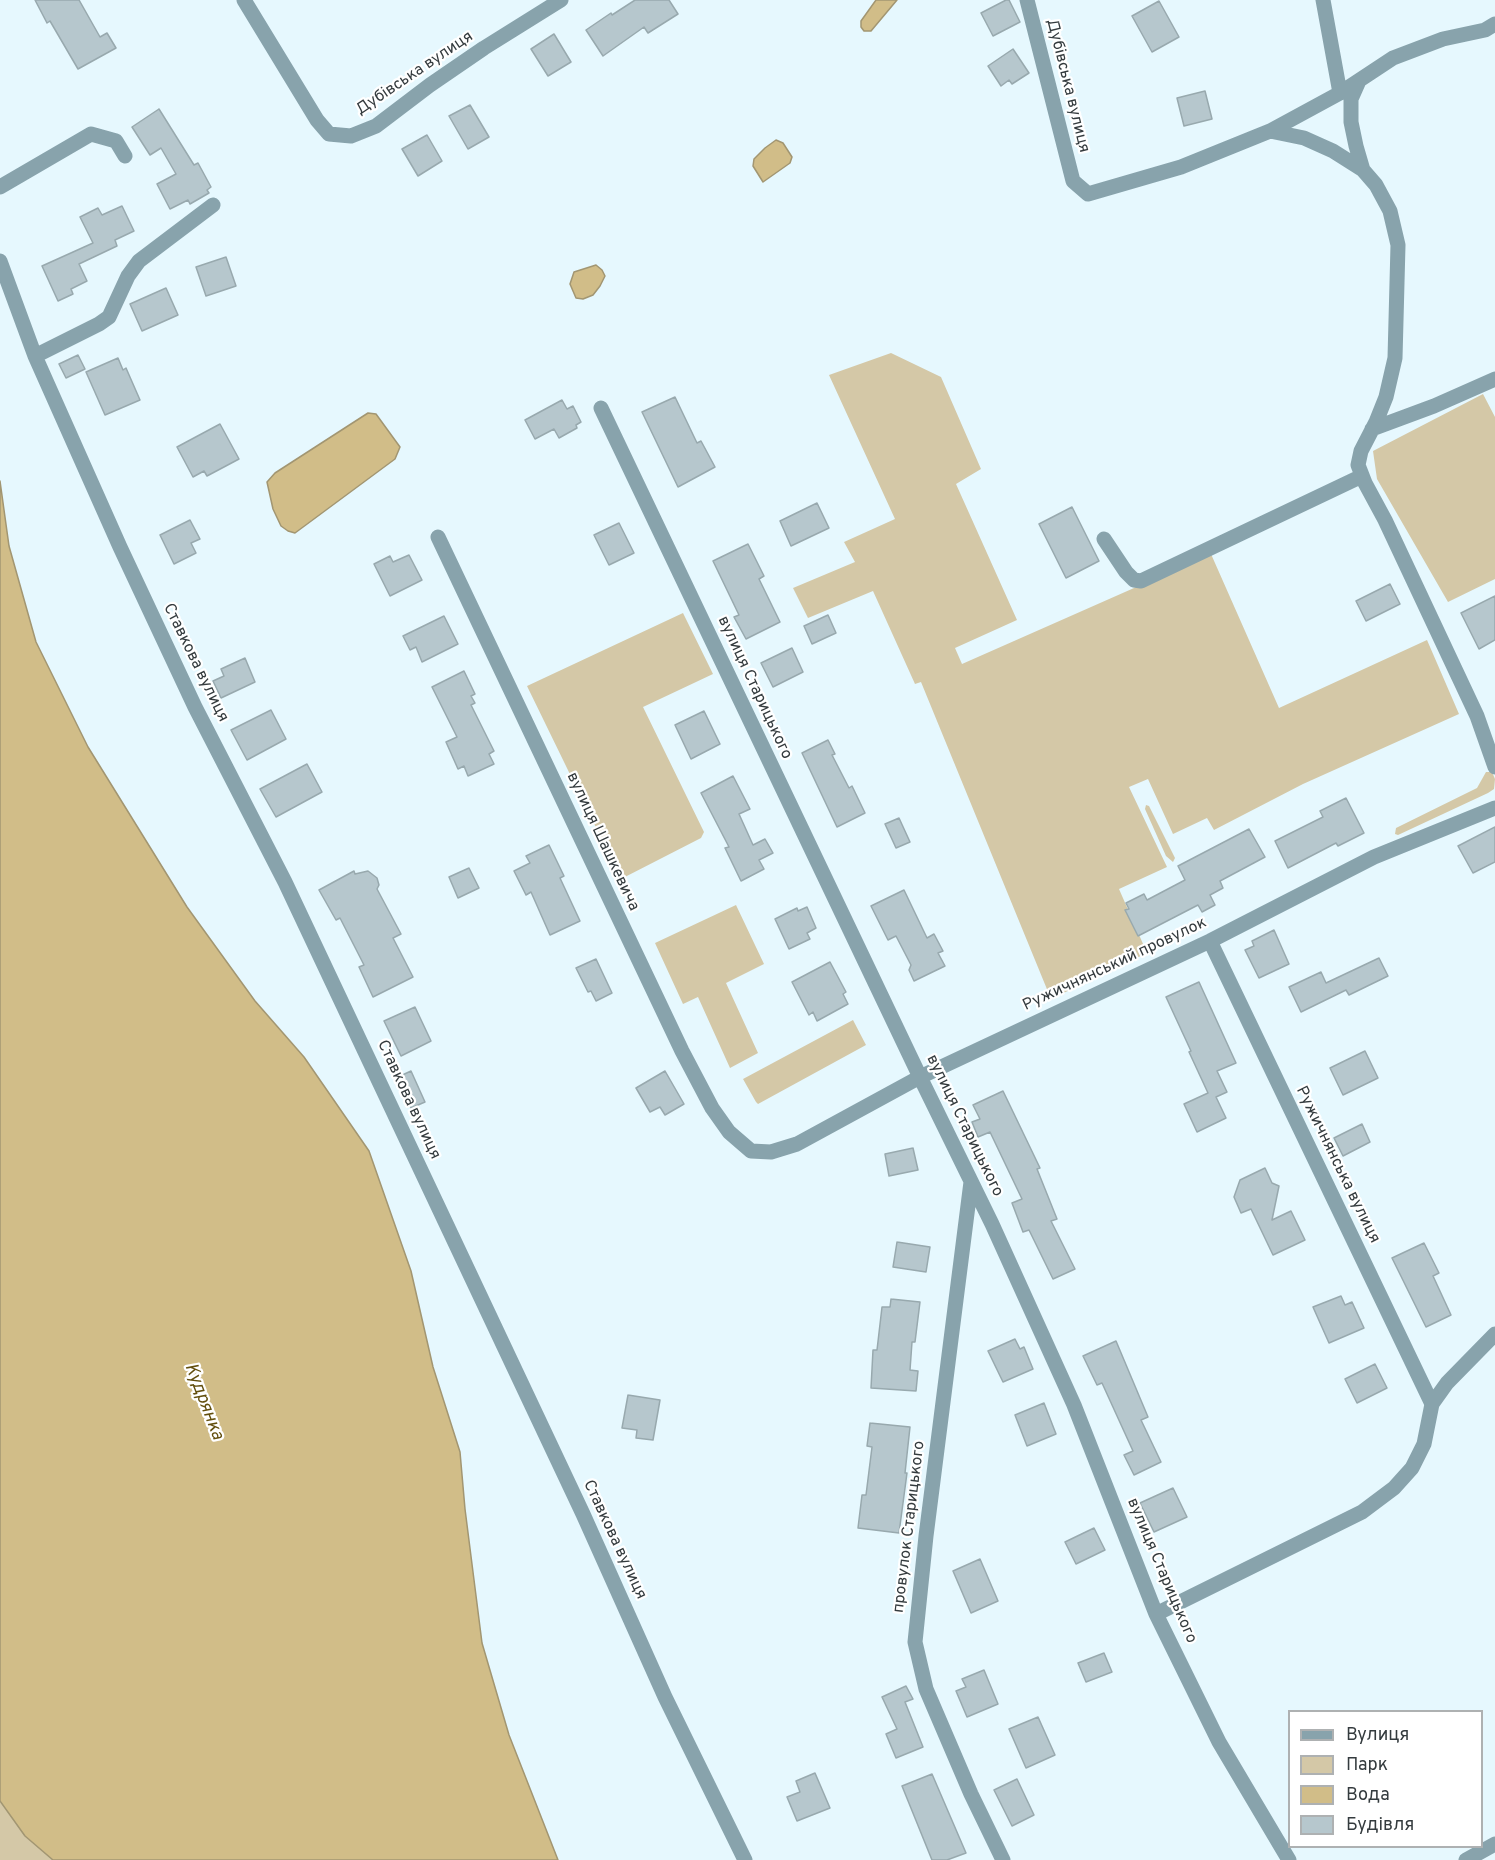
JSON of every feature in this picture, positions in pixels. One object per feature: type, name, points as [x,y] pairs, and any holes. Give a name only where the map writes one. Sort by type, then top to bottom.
[{"type":"street","name":"Дубівська вулиця","points":[[244,0],[317,120],[329,134],[351,136],[376,126],[484,48],[561,0]]},
{"type":"street","name":"Дубівська вулиця","points":[[1027,0],[1073,181],[1088,194],[1181,167],[1270,131]]},
{"type":"street","points":[[1323,0],[1340,93]]},
{"type":"street","points":[[1270,131],[1340,93],[1393,58],[1443,39],[1485,30],[1495,24]]},
{"type":"street","points":[[1359,81],[1351,99],[1351,122],[1363,170]]},
{"type":"street","points":[[1270,131],[1304,138],[1333,151],[1363,170],[1376,185],[1390,211],[1398,245],[1395,358],[1386,397],[1361,451],[1358,465],[1478,716],[1495,767]]},
{"type":"street","points":[[0,187],[91,134],[116,141],[125,156]]},
{"type":"street","points":[[35,356],[99,324],[109,316],[128,276],[139,261],[213,206]]},
{"type":"street","name":"Ставкова вулиця","points":[[0,261],[35,356],[120,547],[195,707],[285,882],[583,1514],[665,1697],[745,1860]]},
{"type":"street","points":[[1371,429],[1434,406],[1495,379]]},
{"type":"street","name":"вулиця Старицького","points":[[601,408],[992,1224],[1074,1406],[1156,1614],[1219,1742],[1289,1860]]},
{"type":"street","points":[[1104,538],[1126,572],[1134,580],[1141,581],[1362,476]]},
{"type":"street","name":"вулиця Шашкевича","points":[[438,537],[682,1051],[712,1108],[729,1132],[751,1150]]},
{"type":"street","name":"Ружичнянський провулок","points":[[751,1150],[771,1152],[798,1144],[920,1077],[1209,941],[1374,857],[1495,808]]},
{"type":"street","name":"Ружичнянська вулиця","points":[[1209,941],[1432,1404]]},
{"type":"street","name":"провулок Старицького","points":[[971,1182],[926,1536],[915,1642],[926,1689],[970,1794],[1003,1860]]},
{"type":"street","points":[[965,1232],[975,1224],[992,1224]]},
{"type":"street","points":[[1156,1614],[1362,1512],[1394,1488],[1412,1468],[1425,1444],[1432,1404],[1447,1383],[1495,1334]]},
{"type":"street","points":[[1466,1860],[1495,1844]]},
{"type":"green space","points":[[891,353],[941,377],[981,469],[956,484],[1017,620],[955,648],[962,664],[1211,554],[1279,708],[1427,640],[1459,714],[1303,784],[1214,830],[1207,818],[1173,834],[1148,779],[1129,787],[1167,867],[1119,889],[1147,953],[1051,999],[921,682],[915,684],[873,591],[808,618],[793,588],[855,562],[844,542],[895,519],[829,375]]},
{"type":"green space","points":[[1483,394],[1495,417],[1495,579],[1448,602],[1377,479],[1373,451]]},
{"type":"green space","points":[[683,613],[713,674],[643,707],[704,832],[701,838],[621,879],[527,686]]},
{"type":"green space","points":[[1486,772],[1492,772],[1495,779],[1494,789],[1398,835],[1395,834],[1396,828],[1477,788]]},
{"type":"green space","points":[[1146,805],[1149,806],[1175,858],[1173,862],[1166,856],[1145,809]]},
{"type":"green space","points":[[736,905],[764,964],[726,983],[758,1053],[730,1068],[698,997],[683,1004],[655,943]]},
{"type":"green space","points":[[853,1020],[866,1045],[758,1104],[756,1102],[743,1079]]},
{"type":"green space","points":[[0,1801],[25,1836],[53,1860],[0,1860]]},
{"type":"water","points":[[876,0],[897,0],[871,31],[864,31],[861,21]]},
{"type":"water","points":[[776,140],[783,143],[792,157],[790,163],[763,182],[753,166],[754,159]]},
{"type":"water","points":[[596,265],[605,276],[600,286],[593,295],[583,299],[576,298],[570,284],[574,272]]},
{"type":"water","points":[[368,413],[376,414],[400,447],[395,459],[295,533],[281,526],[273,509],[267,482],[275,473]]},
{"type":"water","name":"Кудрянка","points":[[0,481],[9,546],[36,642],[88,747],[187,907],[255,1001],[304,1057],[369,1151],[411,1271],[433,1367],[460,1452],[482,1643],[509,1735],[558,1860],[53,1860],[25,1836],[0,1801]]},
{"type":"building","points":[[35,0],[79,0],[100,37],[107,33],[116,48],[78,69],[50,21],[47,23]]},
{"type":"building","points":[[635,0],[669,0],[678,14],[648,33],[644,27],[603,56],[586,30]]},
{"type":"building","points":[[1009,0],[1020,22],[993,36],[981,13]]},
{"type":"building","points":[[1159,1],[1179,37],[1152,52],[1132,16]]},
{"type":"building","points":[[554,34],[571,62],[548,76],[531,49]]},
{"type":"building","points":[[1013,49],[1029,73],[1012,84],[1009,80],[1001,86],[988,66]]},
{"type":"building","points":[[1205,91],[1212,119],[1184,126],[1177,98]]},
{"type":"building","points":[[470,105],[489,137],[468,149],[449,116]]},
{"type":"building","points":[[159,109],[194,165],[198,163],[211,187],[207,190],[209,193],[190,204],[188,200],[170,209],[157,184],[176,174],[161,148],[150,155],[132,127]]},
{"type":"building","points":[[427,135],[442,161],[418,176],[402,149]]},
{"type":"building","points":[[122,206],[134,231],[115,240],[117,246],[79,264],[87,281],[71,289],[73,294],[58,301],[42,266],[93,243],[80,217],[98,208],[102,215]]},
{"type":"building","points":[[226,257],[236,286],[206,296],[196,267]]},
{"type":"building","points":[[166,288],[178,315],[142,331],[130,304]]},
{"type":"building","points":[[78,355],[85,369],[66,378],[59,364]]},
{"type":"building","points":[[118,358],[123,370],[126,368],[140,400],[105,415],[86,372]]},
{"type":"building","points":[[675,397],[697,443],[701,441],[715,467],[678,487],[642,412]]},
{"type":"building","points":[[562,400],[567,409],[573,406],[581,422],[576,425],[577,428],[559,438],[554,429],[535,439],[525,420]]},
{"type":"building","points":[[220,424],[239,459],[207,476],[204,471],[193,477],[177,447]]},
{"type":"building","points":[[817,503],[829,528],[791,546],[780,521]]},
{"type":"building","points":[[1072,507],[1099,561],[1066,578],[1039,524]]},
{"type":"building","points":[[190,520],[200,539],[191,543],[196,553],[174,564],[160,535]]},
{"type":"building","points":[[619,523],[634,553],[609,565],[594,535]]},
{"type":"building","points":[[748,544],[764,576],[759,579],[780,622],[746,639],[734,617],[739,615],[713,561]]},
{"type":"building","points":[[409,555],[422,580],[390,596],[374,564],[390,556],[393,562]]},
{"type":"building","points":[[1390,584],[1400,604],[1366,621],[1356,601]]},
{"type":"building","points":[[1495,596],[1495,640],[1479,649],[1461,613]]},
{"type":"building","points":[[828,615],[836,633],[812,644],[804,626]]},
{"type":"building","points":[[444,616],[458,644],[422,662],[416,647],[410,650],[403,636]]},
{"type":"building","points":[[792,648],[803,672],[773,687],[761,663]]},
{"type":"building","points":[[245,658],[255,682],[221,698],[213,681],[224,676],[221,669]]},
{"type":"building","points":[[464,671],[475,694],[471,696],[475,703],[471,705],[494,751],[489,754],[494,764],[468,776],[464,766],[458,769],[446,742],[457,737],[432,687]]},
{"type":"building","points":[[271,710],[286,739],[247,760],[231,730]]},
{"type":"building","points":[[704,711],[720,744],[691,759],[675,725]]},
{"type":"building","points":[[828,740],[835,754],[832,755],[849,788],[852,786],[865,813],[837,827],[802,753]]},
{"type":"building","points":[[307,764],[322,792],[276,817],[260,789]]},
{"type":"building","points":[[733,776],[750,809],[739,814],[753,845],[765,839],[773,853],[759,860],[764,869],[741,881],[725,848],[729,847],[701,793]]},
{"type":"building","points":[[1346,798],[1364,833],[1338,846],[1336,843],[1288,868],[1275,841],[1323,817],[1320,811]]},
{"type":"building","points":[[899,818],[910,842],[896,848],[885,824]]},
{"type":"building","points":[[1495,827],[1495,862],[1473,873],[1458,846]]},
{"type":"building","points":[[1249,829],[1265,857],[1220,881],[1223,888],[1210,895],[1215,905],[1202,912],[1198,905],[1138,936],[1125,910],[1129,909],[1126,903],[1144,894],[1147,900],[1185,880],[1178,866]]},
{"type":"building","points":[[549,845],[564,876],[560,878],[580,921],[550,935],[531,892],[526,895],[514,871],[530,863],[526,856]]},
{"type":"building","points":[[469,868],[479,888],[458,898],[449,877]]},
{"type":"building","points":[[354,871],[355,874],[368,871],[377,878],[379,885],[377,889],[401,934],[393,938],[413,977],[373,997],[359,967],[364,965],[340,918],[336,920],[319,890]]},
{"type":"building","points":[[904,890],[927,938],[934,934],[943,951],[938,953],[945,966],[914,981],[909,970],[911,965],[896,936],[888,940],[871,906]]},
{"type":"building","points":[[807,907],[816,928],[807,933],[810,939],[789,949],[775,919],[797,908],[798,911]]},
{"type":"building","points":[[1274,930],[1289,964],[1259,978],[1245,950],[1254,946],[1252,941]]},
{"type":"building","points":[[1379,958],[1388,976],[1349,995],[1346,990],[1301,1012],[1289,987],[1321,972],[1326,983]]},
{"type":"building","points":[[596,959],[612,993],[596,1001],[591,991],[588,992],[576,968]]},
{"type":"building","points":[[830,962],[846,992],[843,994],[848,1004],[817,1021],[813,1012],[809,1015],[792,982]]},
{"type":"building","points":[[1199,982],[1236,1063],[1217,1071],[1227,1092],[1216,1097],[1226,1118],[1197,1132],[1184,1104],[1208,1093],[1166,997]]},
{"type":"building","points":[[415,1007],[431,1041],[401,1056],[384,1021]]},
{"type":"building","points":[[1365,1051],[1378,1078],[1343,1095],[1330,1068]]},
{"type":"building","points":[[411,1071],[425,1102],[411,1108],[398,1077]]},
{"type":"building","points":[[665,1071],[684,1104],[665,1115],[660,1107],[650,1112],[636,1088]]},
{"type":"building","points":[[1003,1091],[1040,1168],[1037,1169],[1057,1219],[1051,1221],[1075,1269],[1053,1279],[1029,1230],[1023,1232],[1012,1203],[1022,1199],[990,1132],[978,1137],[972,1122],[980,1119],[973,1105]]},
{"type":"building","points":[[1362,1124],[1370,1142],[1343,1156],[1334,1138]]},
{"type":"building","points":[[913,1148],[918,1170],[889,1176],[885,1154]]},
{"type":"building","points":[[1265,1168],[1272,1183],[1279,1186],[1272,1220],[1291,1211],[1305,1240],[1273,1255],[1251,1209],[1241,1213],[1234,1197],[1240,1180]]},
{"type":"building","points":[[897,1242],[930,1247],[926,1272],[893,1267]]},
{"type":"building","points":[[1424,1243],[1439,1273],[1433,1276],[1451,1315],[1426,1327],[1392,1258]]},
{"type":"building","points":[[1341,1296],[1345,1305],[1352,1302],[1364,1328],[1329,1343],[1313,1307]]},
{"type":"building","points":[[891,1299],[920,1302],[915,1342],[912,1342],[910,1370],[918,1371],[916,1391],[871,1388],[873,1350],[877,1350],[882,1307],[890,1307]]},
{"type":"building","points":[[1015,1339],[1020,1349],[1024,1347],[1033,1369],[1003,1382],[988,1351]]},
{"type":"building","points":[[1116,1341],[1148,1417],[1141,1420],[1161,1462],[1134,1475],[1124,1455],[1133,1451],[1102,1383],[1097,1385],[1083,1356]]},
{"type":"building","points":[[1375,1364],[1387,1388],[1357,1403],[1345,1379]]},
{"type":"building","points":[[628,1395],[660,1400],[653,1440],[636,1438],[637,1430],[622,1428]]},
{"type":"building","points":[[1044,1403],[1056,1434],[1027,1446],[1015,1415]]},
{"type":"building","points":[[870,1423],[910,1427],[899,1533],[858,1528],[862,1495],[866,1495],[872,1447],[867,1446]]},
{"type":"building","points":[[1173,1488],[1187,1517],[1154,1532],[1140,1503]]},
{"type":"building","points":[[1094,1528],[1105,1550],[1076,1564],[1065,1542]]},
{"type":"building","points":[[980,1559],[998,1601],[971,1613],[953,1571]]},
{"type":"building","points":[[1104,1653],[1112,1672],[1086,1682],[1078,1663]]},
{"type":"building","points":[[984,1670],[998,1704],[967,1717],[956,1691],[966,1687],[962,1679]]},
{"type":"building","points":[[906,1686],[913,1699],[905,1702],[923,1747],[896,1758],[886,1734],[897,1729],[882,1697]]},
{"type":"building","points":[[1038,1717],[1055,1755],[1026,1768],[1009,1729]]},
{"type":"building","points":[[815,1773],[830,1808],[797,1821],[787,1797],[800,1792],[796,1781]]},
{"type":"building","points":[[932,1774],[966,1853],[947,1860],[932,1860],[902,1786]]},
{"type":"building","points":[[1017,1779],[1034,1815],[1012,1826],[994,1790]]}]
